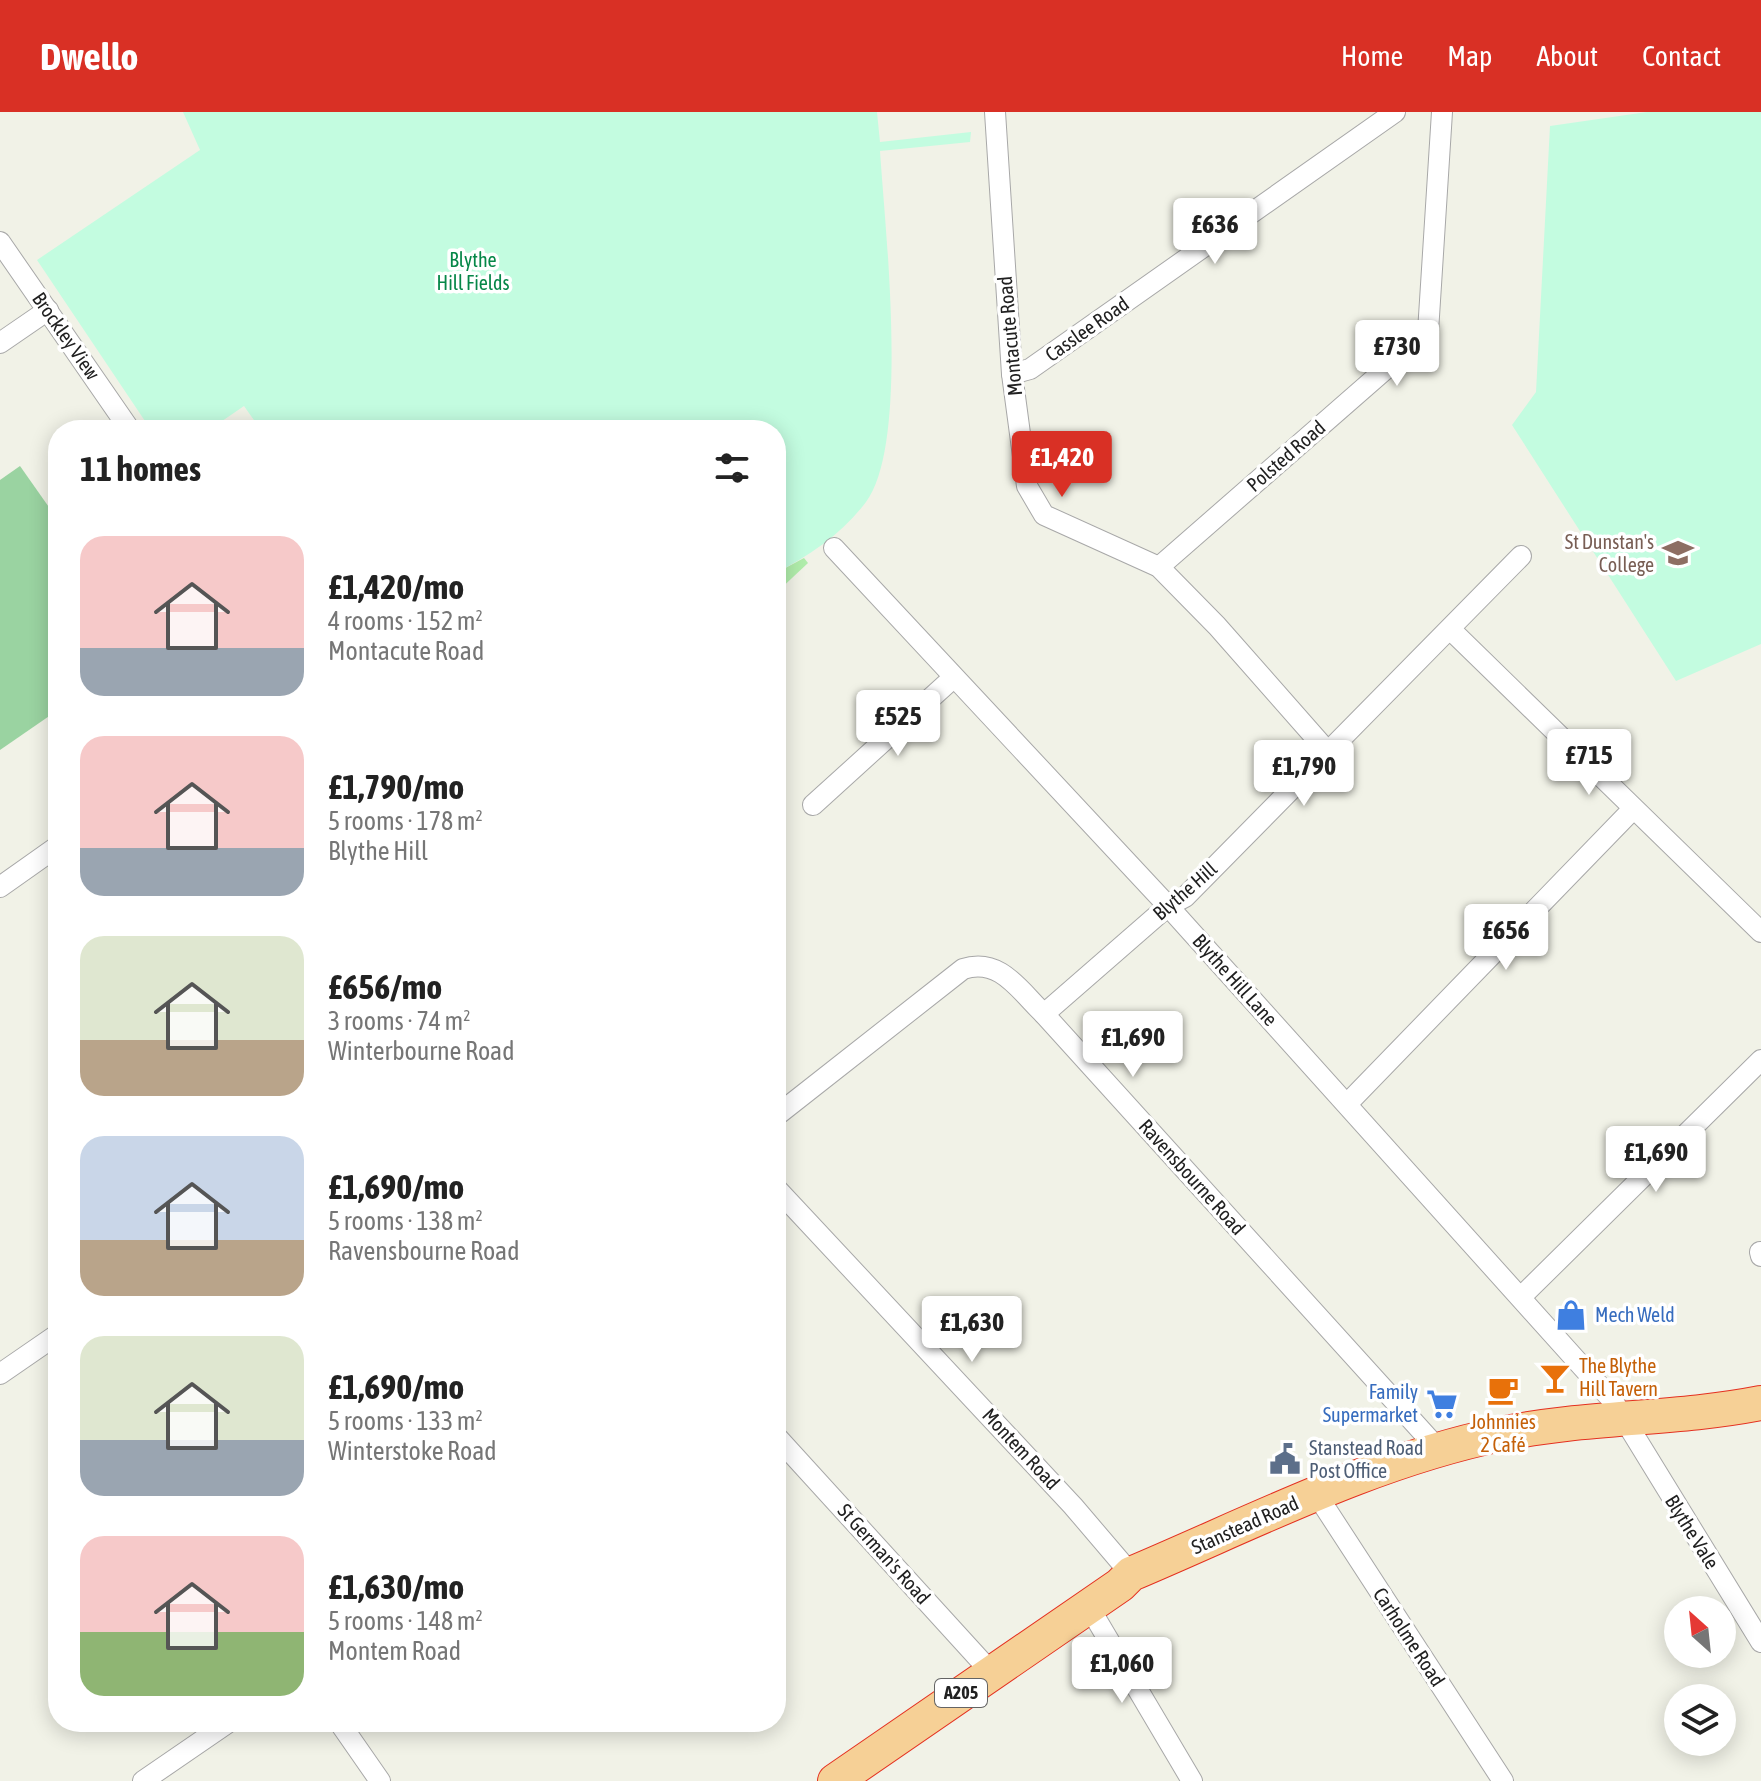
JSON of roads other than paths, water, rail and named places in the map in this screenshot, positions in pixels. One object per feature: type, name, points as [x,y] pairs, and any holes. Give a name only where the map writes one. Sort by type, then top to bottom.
[{"type":"highway","name":"Stanstead Road","points":[[847,1778],[1131,1574],[1272,1515],[1315,1492],[1438,1449],[1563,1422],[1627,1419],[1761,1403]]},
{"type":"street","name":"Montacute Road","points":[[995,112],[1012,374],[1027,486],[1044,515],[1159,567],[1217,626],[1328,752]]},
{"type":"street","name":"Casslee Road","points":[[1012,374],[1030,369],[1395,112]]},
{"type":"street","name":"Polsted Road","points":[[1159,567],[1428,332],[1442,112]]},
{"type":"street","name":"Brockley View","points":[[0,242],[123,420]]},
{"type":"street","points":[[0,343],[48,310]]},
{"type":"street","name":"Blythe Hill Lane","points":[[834,548],[1168,906],[1627,1419]]},
{"type":"street","name":"Blythe Hill","points":[[1044,1014],[1168,906],[1185,897],[1521,556]]},
{"type":"street","points":[[1450,629],[1761,932]]},
{"type":"street","points":[[813,805],[953,678]]},
{"type":"street","points":[[1347,1104],[1633,809]]},
{"type":"street","points":[[0,887],[48,853]]},
{"type":"street","name":"Ravensbourne Road","points":[[786,1108],[963,969],[981,964],[997,969],[1044,1014],[1438,1449]]},
{"type":"street","points":[[1521,1297],[1761,1060]]},
{"type":"street","name":"Montem Road","points":[[786,1199],[1052,1483],[1131,1574]]},
{"type":"street","points":[[0,1374],[48,1341]]},
{"type":"street","name":"Blythe Vale","points":[[1627,1419],[1761,1642]]},
{"type":"street","name":"St German's Road","points":[[786,1447],[991,1672]]},
{"type":"street","name":"Carholme Road","points":[[1315,1492],[1503,1781]]},
{"type":"street","points":[[1089,1607],[1192,1781]]},
{"type":"street","points":[[143,1781],[214,1732]]},
{"type":"street","points":[[346,1732],[380,1781]]},
{"type":"place","name":"St Dunstan's College","points":[[1678,553]]},
{"type":"place","name":"Mech Weld","points":[[1571,1315]]},
{"type":"place","name":"The Blythe Hill Tavern","points":[[1555,1378]]},
{"type":"place","name":"Johnnies 2 Café","points":[[1503,1390]]},
{"type":"place","name":"Family Supermarket","points":[[1442,1404]]},
{"type":"place","name":"Stanstead Road Post Office","points":[[1285,1459]]},
{"type":"park label","name":"Blythe Hill Fields","points":[[473,272]]}]
